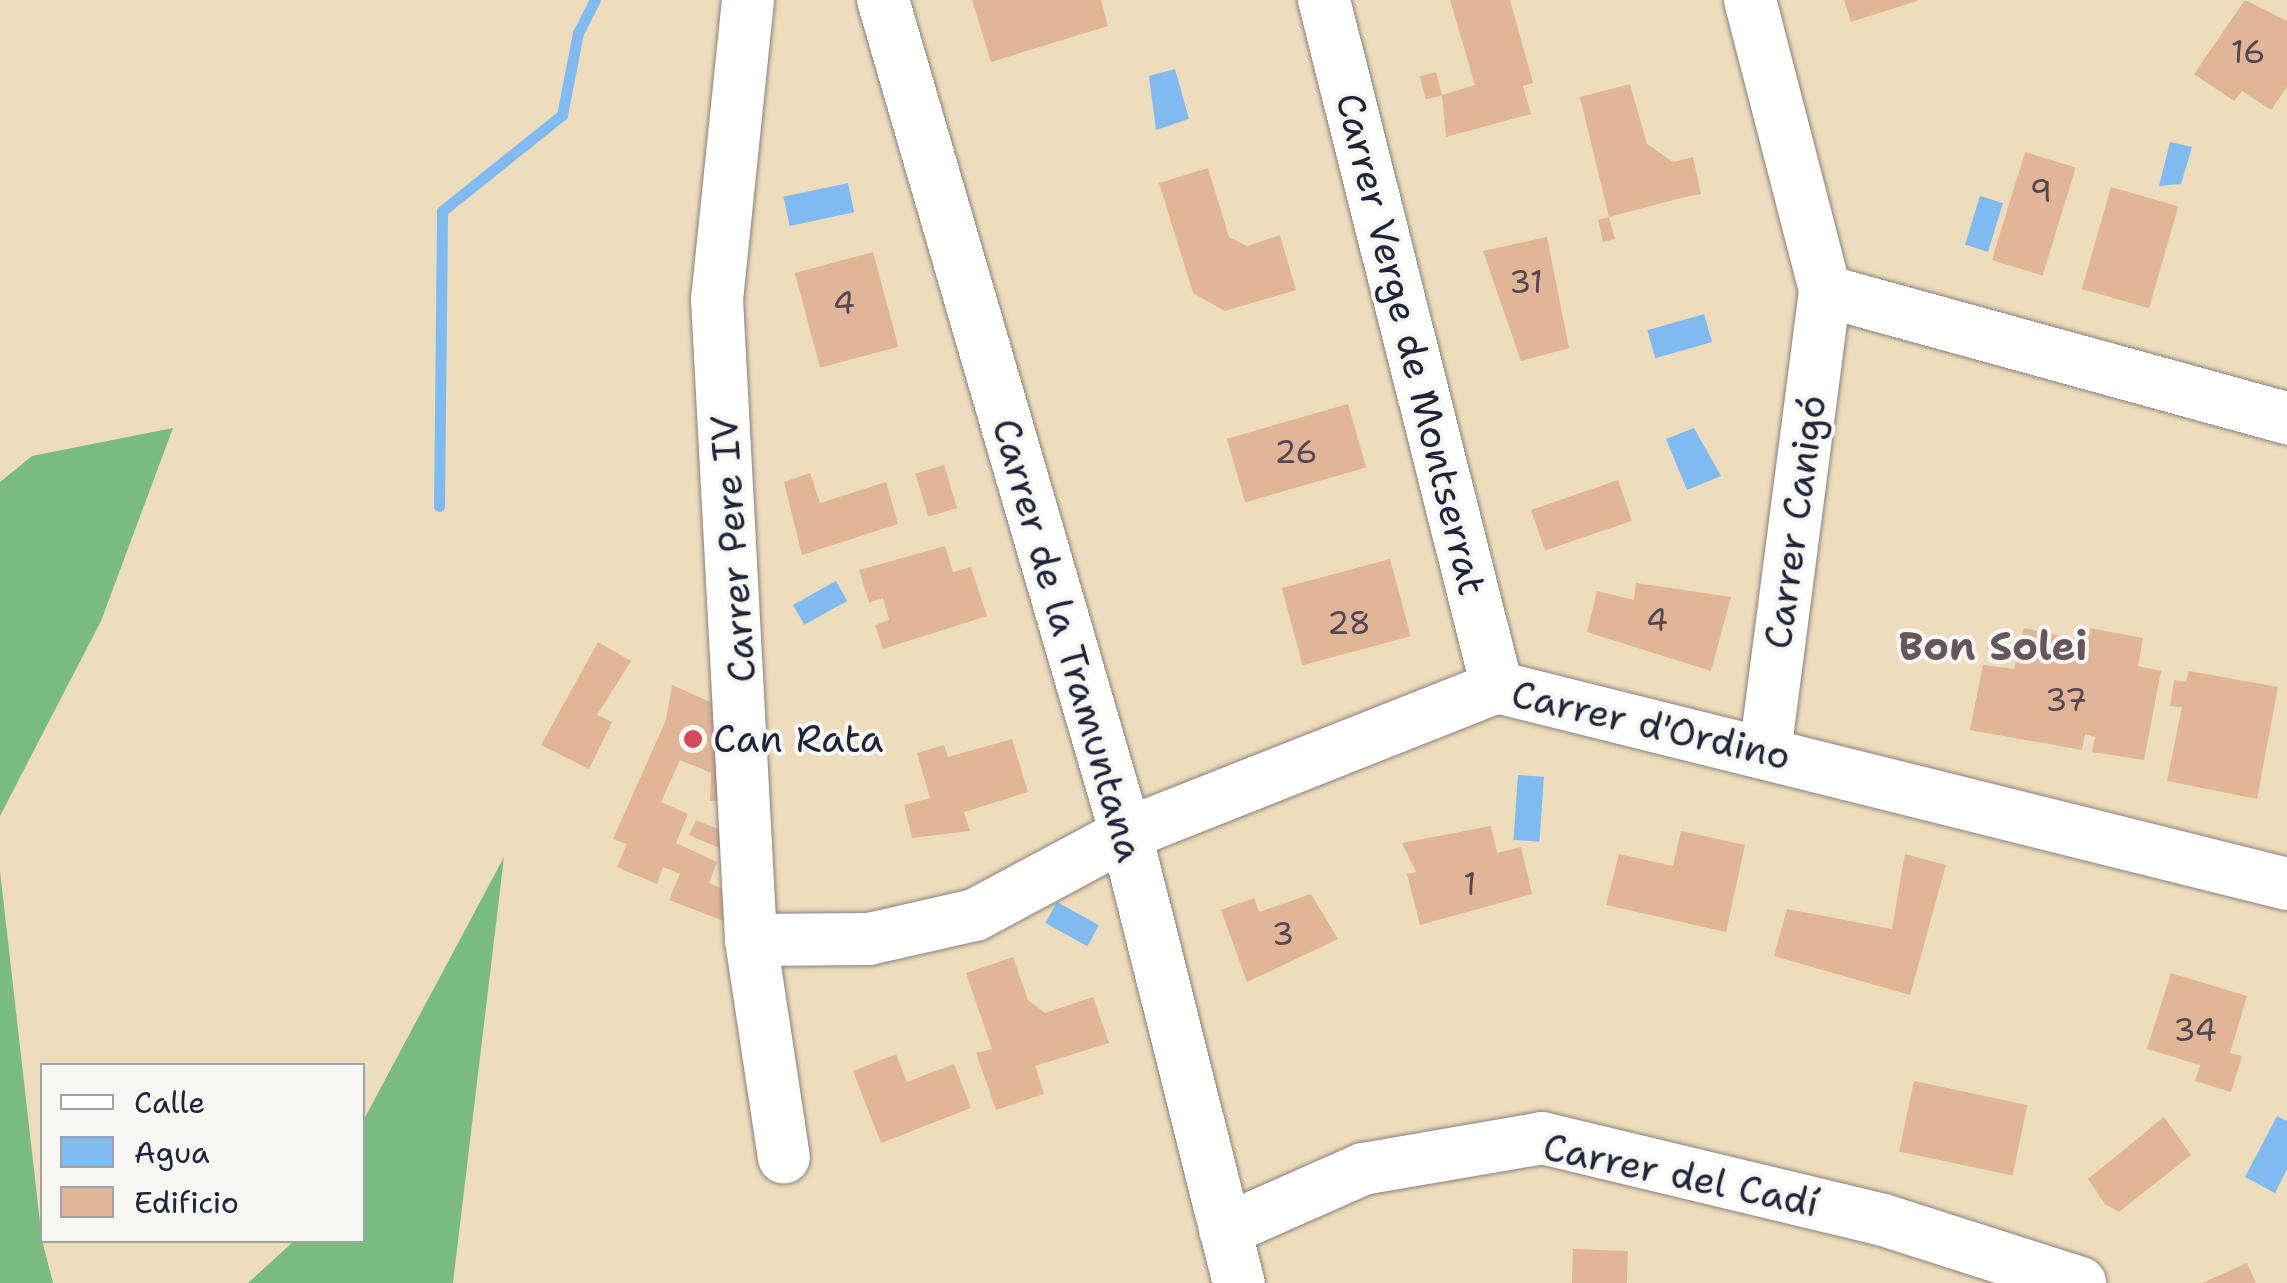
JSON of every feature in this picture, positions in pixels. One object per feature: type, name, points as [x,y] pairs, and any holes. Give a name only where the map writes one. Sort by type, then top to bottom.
[{"type":"street","name":"Carrer Pere IV","points":[[748,0],[717,299],[750,940],[784,1158]]},
{"type":"street","name":"Carrer de la Tramuntana","points":[[883,0],[1126,834],[1240,1283]]},
{"type":"street","name":"Carrer Verge de Montserrat","points":[[1324,0],[1497,687]]},
{"type":"street","points":[[1750,0],[1826,291],[2287,418]]},
{"type":"street","name":"Carrer Canigó","points":[[1764,752],[1826,291]]},
{"type":"street","name":"Carrer d'Ordino","points":[[750,940],[869,939],[976,914],[1126,834],[1497,687],[2287,884]]},
{"type":"street","name":"Carrer del Cadí","points":[[1224,1230],[1363,1170],[1542,1138],[1883,1220],[2080,1283]]},
{"type":"green space","points":[[173,428],[101,621],[0,816],[0,482],[32,456]]},
{"type":"green space","points":[[504,857],[453,1283],[248,1283],[292,1243],[365,1243],[365,1117]]},
{"type":"green space","points":[[0,871],[40,1243],[53,1283],[0,1283]]},
{"type":"water","points":[[1175,69],[1189,119],[1156,130],[1149,76]]},
{"type":"water","points":[[2170,142],[2192,147],[2181,184],[2159,186]]},
{"type":"water","points":[[848,183],[854,212],[790,226],[783,197]]},
{"type":"water","points":[[1980,196],[2003,203],[1988,252],[1965,245]]},
{"type":"water","points":[[1704,314],[1712,342],[1655,358],[1647,330]]},
{"type":"water","points":[[1694,428],[1721,476],[1687,490],[1666,439]]},
{"type":"water","points":[[836,581],[847,601],[804,625],[793,605]]},
{"type":"water","points":[[1518,775],[1544,777],[1539,842],[1513,840]]},
{"type":"water","points":[[1057,902],[1099,925],[1087,946],[1045,923]]},
{"type":"water","points":[[2277,1116],[2287,1121],[2287,1169],[2275,1193],[2245,1177]]},
{"type":"building","points":[[972,0],[1101,0],[1108,26],[991,62]]},
{"type":"building","points":[[1450,0],[1510,0],[1533,83],[1523,86],[1531,114],[1446,137],[1442,95],[1475,85]]},
{"type":"building","points":[[1844,0],[1917,0],[1917,1],[1851,22]]},
{"type":"building","points":[[2245,0],[2287,21],[2287,87],[2271,110],[2242,91],[2234,101],[2194,74]]},
{"type":"building","points":[[1436,72],[1442,95],[1426,100],[1420,76]]},
{"type":"building","points":[[1630,84],[1647,144],[1673,162],[1693,157],[1701,194],[1609,217],[1580,97]]},
{"type":"building","points":[[2025,152],[2076,167],[2043,276],[1992,260]]},
{"type":"building","points":[[1208,168],[1229,237],[1247,246],[1280,235],[1296,290],[1225,311],[1193,293],[1159,183]]},
{"type":"building","points":[[2111,187],[2178,206],[2149,308],[2082,289]]},
{"type":"building","points":[[1609,217],[1615,239],[1603,242],[1598,220]]},
{"type":"building","points":[[1547,237],[1569,348],[1521,361],[1483,251]]},
{"type":"building","points":[[873,252],[898,347],[820,368],[795,273]]},
{"type":"building","points":[[1348,404],[1366,467],[1245,502],[1227,439]]},
{"type":"building","points":[[944,465],[957,508],[928,517],[915,474]]},
{"type":"building","points":[[810,473],[820,503],[886,482],[898,524],[802,555],[784,482]]},
{"type":"building","points":[[1618,480],[1632,521],[1545,551],[1531,510]]},
{"type":"building","points":[[945,546],[953,572],[971,567],[987,616],[883,649],[875,625],[889,620],[883,598],[869,603],[859,570]]},
{"type":"building","points":[[1390,559],[1411,636],[1303,665],[1282,588]]},
{"type":"building","points":[[1636,583],[1731,597],[1711,671],[1587,632],[1597,591],[1634,600]]},
{"type":"building","points":[[2024,628],[2087,641],[2090,628],[2143,638],[2138,666],[2161,671],[2144,760],[2092,752],[2095,737],[2085,734],[2082,750],[1970,730],[1983,665],[2014,669]]},
{"type":"building","points":[[598,642],[631,661],[597,715],[612,722],[589,769],[541,745]]},
{"type":"building","points":[[2189,671],[2278,687],[2257,799],[2167,781],[2182,707],[2170,706],[2174,680],[2186,682]]},
{"type":"building","points":[[672,685],[733,712],[731,801],[710,801],[711,773],[680,760],[661,802],[688,814],[676,843],[717,862],[709,883],[733,893],[724,921],[669,900],[680,874],[663,867],[657,884],[617,867],[627,844],[613,839],[666,720]]},
{"type":"building","points":[[1012,739],[1028,792],[964,812],[970,831],[912,838],[904,805],[930,798],[917,753],[944,745],[948,757]]},
{"type":"building","points":[[696,820],[731,834],[731,853],[689,835]]},
{"type":"building","points":[[1491,826],[1497,853],[1521,847],[1532,894],[1420,925],[1407,874],[1416,872],[1402,843]]},
{"type":"building","points":[[1681,831],[1745,845],[1726,932],[1606,905],[1619,854],[1673,866]]},
{"type":"building","points":[[1905,854],[1946,865],[1910,995],[1774,956],[1787,909],[1892,929]]},
{"type":"building","points":[[1311,894],[1338,939],[1247,982],[1221,910],[1254,898],[1259,912]]},
{"type":"building","points":[[1013,957],[1028,1000],[1045,1013],[1093,997],[1109,1043],[1035,1066],[1044,1094],[996,1110],[976,1053],[992,1049],[966,973]]},
{"type":"building","points":[[2171,973],[2247,996],[2230,1053],[2242,1056],[2231,1092],[2195,1081],[2200,1065],[2147,1049]]},
{"type":"building","points":[[896,1054],[907,1082],[954,1064],[971,1108],[881,1143],[853,1071]]},
{"type":"building","points":[[1914,1081],[2027,1105],[2012,1176],[1899,1151]]},
{"type":"building","points":[[2164,1117],[2191,1155],[2119,1212],[2105,1204],[2088,1179]]},
{"type":"building","points":[[1573,1249],[1628,1251],[1627,1283],[1572,1283]]},
{"type":"building","points":[[2247,1263],[2256,1283],[2202,1283]]},
{"type":"waterway","points":[[439,506],[442,211],[562,115],[578,33],[595,0]]},
{"type":"place","name":"Can Rata","points":[[693,739]]},
{"type":"district","name":"Bon Solei","points":[[1993,646]]}]
